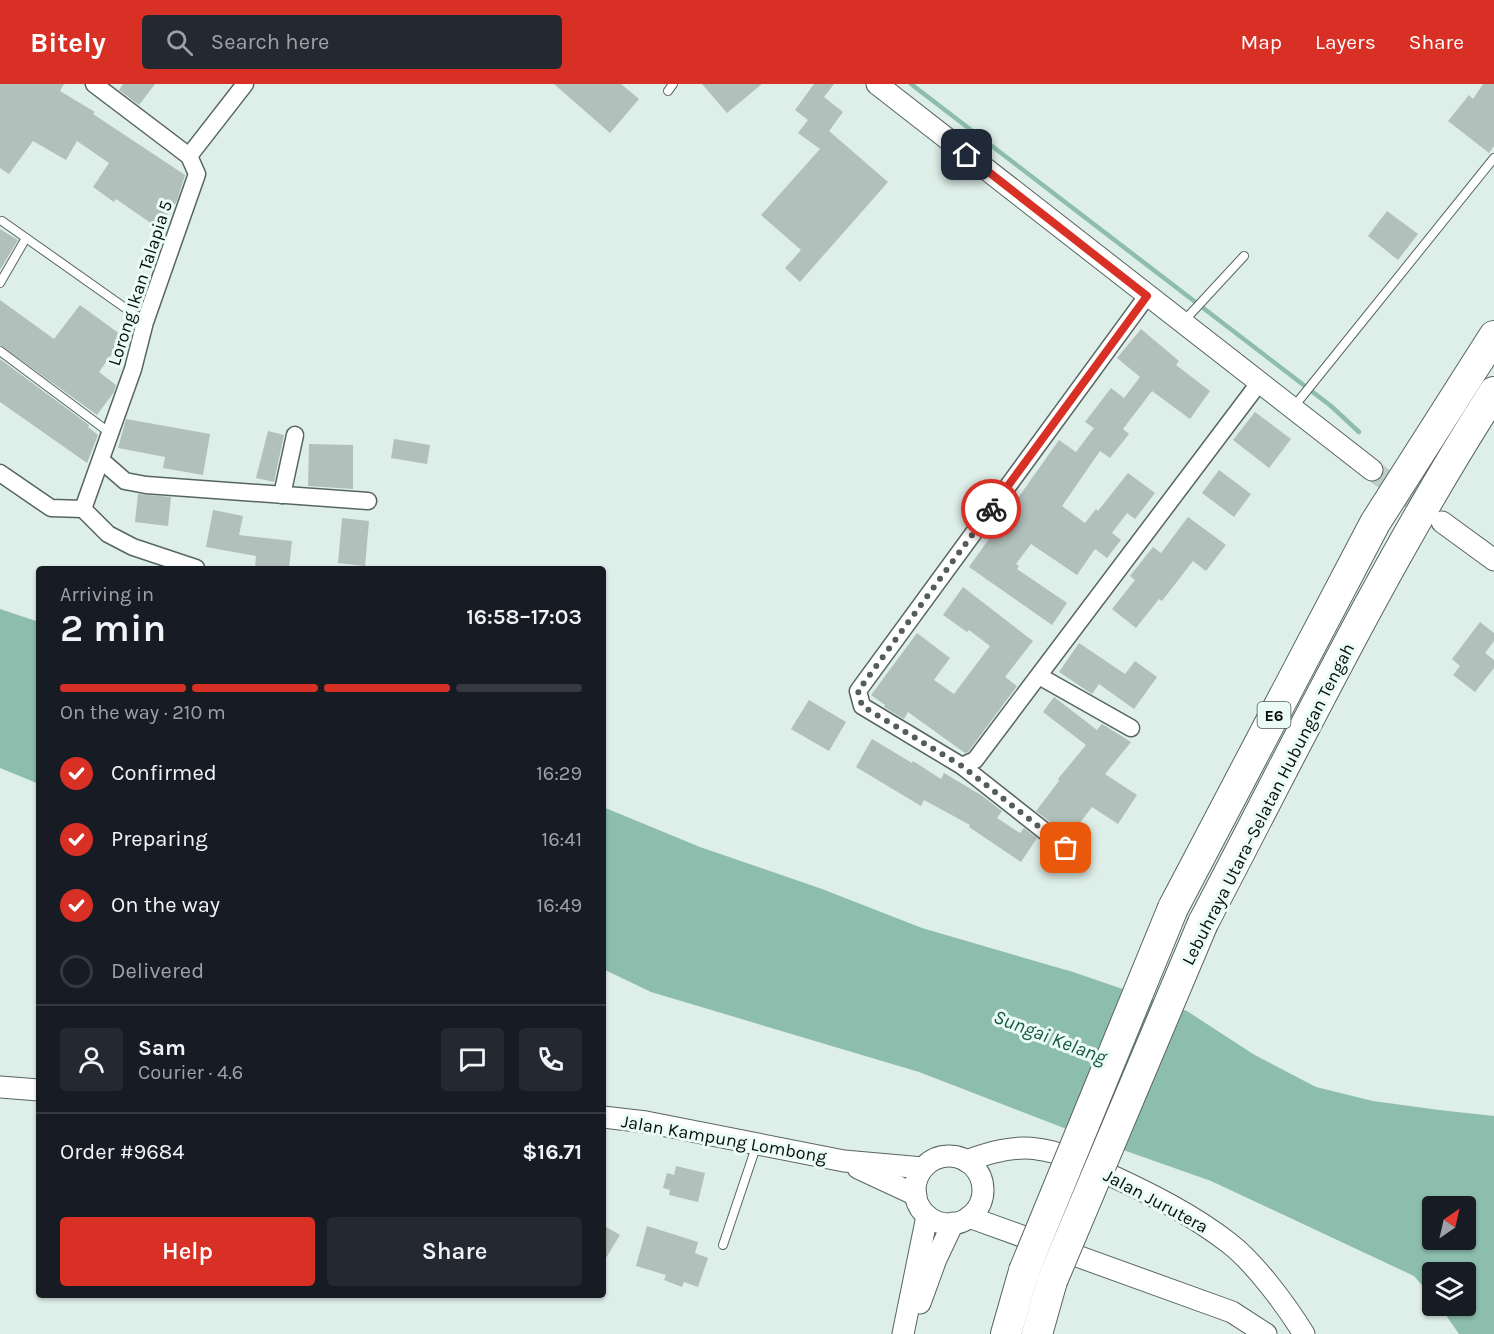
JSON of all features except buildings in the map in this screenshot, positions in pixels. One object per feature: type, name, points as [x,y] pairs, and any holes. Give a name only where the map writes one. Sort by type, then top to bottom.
[{"type":"highway","name":"Lebuhraya Utara–Selatan Hubungan Tengah","points":[[1006,1334],[1024,1271],[1173,908],[1375,523],[1494,336]]},
{"type":"highway","name":"Lebuhraya Utara–Selatan Hubungan Tengah","points":[[1037,1334],[1052,1281],[1203,923],[1400,549],[1494,392]]},
{"type":"street","points":[[94,84],[189,156],[244,84]]},
{"type":"street","points":[[877,84],[1147,296],[1187,318],[1259,383],[1298,402],[1372,470]]},
{"type":"street","name":"Lorong Ikan Talapia 5","points":[[83,508],[133,369],[145,322],[197,174],[189,156]]},
{"type":"street","points":[[1066,848],[962,766],[862,706],[858,691],[1147,296]]},
{"type":"street","points":[[962,766],[975,760],[1259,383]]},
{"type":"street","points":[[282,495],[295,435]]},
{"type":"street","points":[[101,460],[125,480],[136,483],[368,501]]},
{"type":"street","points":[[0,473],[51,508],[83,508],[108,534],[133,547],[190,566]]},
{"type":"street","points":[[1442,522],[1494,560]]},
{"type":"street","points":[[1039,676],[1131,728]]},
{"type":"street","points":[[0,1087],[36,1090]]},
{"type":"street","name":"Jalan Kampung Lombong","points":[[606,1117],[646,1122],[844,1161]]},
{"type":"street","name":"Jalan Jurutera","points":[[966,1161],[992,1152],[1037,1148],[1078,1161],[1127,1183],[1203,1224],[1231,1244],[1260,1276],[1304,1334]]},
{"type":"street","points":[[909,1334],[936,1259],[961,1220],[977,1209],[982,1199],[981,1178],[975,1168],[966,1161],[948,1156],[938,1158],[923,1168],[915,1186],[916,1195],[927,1216],[944,1223],[961,1220],[1116,1268],[1232,1312],[1266,1334]]},
{"type":"street","points":[[844,1161],[923,1168]]},
{"type":"street","points":[[844,1161],[916,1195]]},
{"type":"street","points":[[903,1334],[927,1216]]},
{"type":"lane","points":[[1298,402],[1494,158]]},
{"type":"lane","points":[[2,221],[145,322]]},
{"type":"lane","points":[[0,283],[26,238]]},
{"type":"lane","points":[[1187,318],[1244,256]]},
{"type":"lane","points":[[0,351],[110,433]]},
{"type":"lane","points":[[723,1245],[757,1143]]},
{"type":"water","points":[[0,609],[36,621],[36,783],[0,768]]},
{"type":"water","name":"Sungai Kelang","points":[[606,808],[700,847],[822,889],[922,928],[1073,972],[1187,1011],[1253,1054],[1316,1087],[1373,1101],[1494,1116],[1494,1334],[1459,1334],[1447,1316],[1476,1316],[1476,1262],[1422,1262],[1422,1285],[1414,1276],[1211,1181],[1095,1140],[919,1072],[651,992],[606,970]]},
{"type":"waterway","points":[[911,84],[1331,406],[1359,432]]},
{"type":"tunnel","points":[[1372,470],[1435,516]]},
{"type":"way so far","points":[[991,509],[858,691],[862,706],[962,766],[1066,848]]},
{"type":"route","points":[[967,155],[1147,296],[991,509]]}]
